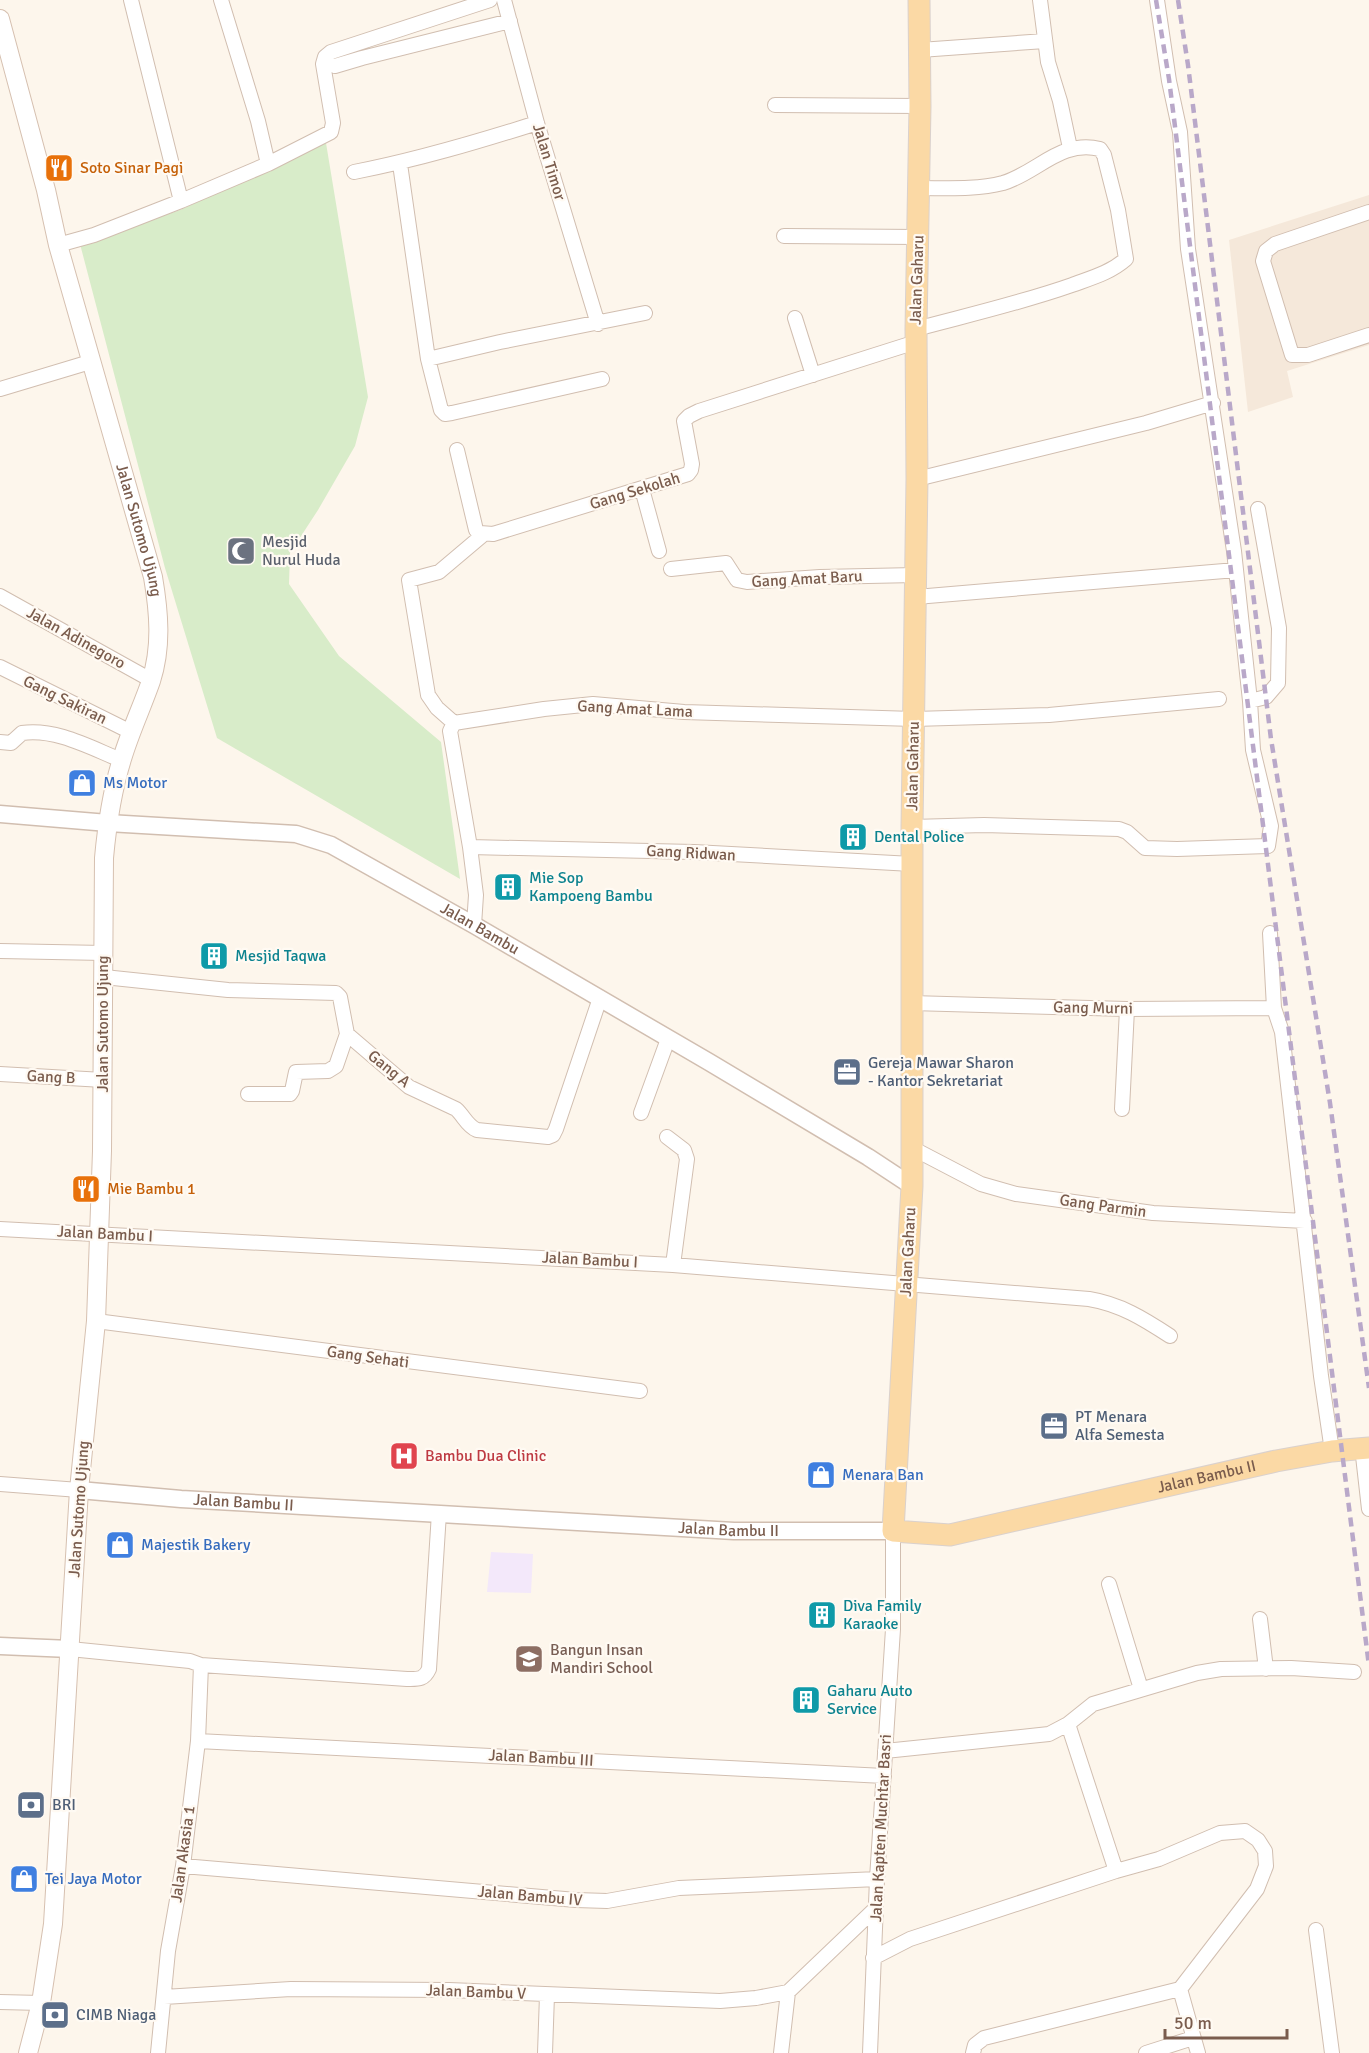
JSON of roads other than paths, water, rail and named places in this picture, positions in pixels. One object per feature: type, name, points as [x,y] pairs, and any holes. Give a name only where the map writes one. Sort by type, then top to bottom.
[{"type":"main road","name":"Jalan Gaharu","points":[[892,1531],[912,1180],[912,827],[917,479],[916,336],[920,188],[919,0]]},
{"type":"main road","name":"Jalan Sutomo Ujung","points":[[0,19],[90,362],[153,577],[159,615],[158,646],[151,680],[121,760],[108,823],[104,858],[103,1080],[96,1321],[80,1490],[53,1924],[41,2003],[28,2053]]},
{"type":"main road","name":"Jalan Bambu II","points":[[892,1531],[950,1535],[1276,1461],[1365,1448]]},
{"type":"street","points":[[131,0],[182,201]]},
{"type":"street","points":[[220,0],[258,121],[268,164]]},
{"type":"street","points":[[58,245],[94,235],[182,201],[268,164],[331,132],[333,128],[323,64],[325,57],[331,52],[490,0]]},
{"type":"street","name":"Jalan Timor","points":[[504,0],[537,123],[598,324]]},
{"type":"street","points":[[920,188],[983,187],[1005,182],[1070,148],[1060,101],[1048,62],[1040,0]]},
{"type":"street","points":[[912,827],[984,825],[1119,829],[1127,832],[1145,848],[1268,846],[1271,826],[1253,750],[1236,570],[1213,403],[1188,249],[1180,132],[1169,81],[1157,0]]},
{"type":"street","points":[[335,66],[510,21]]},
{"type":"street","points":[[920,50],[1045,41]]},
{"type":"street","points":[[775,105],[920,106]]},
{"type":"street","points":[[354,172],[400,164],[537,123]]},
{"type":"street","name":"Gang Sekolah","points":[[484,534],[493,534],[684,477],[691,470],[684,427],[684,421],[689,416],[813,375],[916,336],[1052,292],[1116,268],[1126,259],[1118,210],[1104,155],[1101,149],[1093,147],[1070,148]]},
{"type":"street","points":[[400,164],[428,359],[441,410],[445,414],[602,379]]},
{"type":"street","points":[[1369,212],[1275,244],[1266,250],[1263,261],[1292,355],[1308,355],[1369,335]]},
{"type":"street","points":[[784,236],[919,237]]},
{"type":"street","points":[[428,359],[500,342],[645,314]]},
{"type":"street","points":[[795,318],[813,375]]},
{"type":"street","points":[[0,389],[90,362]]},
{"type":"street","points":[[917,479],[1146,423],[1213,403]]},
{"type":"street","points":[[457,450],[476,530],[484,534],[439,572],[409,580],[428,695],[437,708],[454,723],[450,731],[470,847],[476,895],[475,920]]},
{"type":"street","points":[[642,489],[659,550]]},
{"type":"street","points":[[1250,701],[1266,697],[1278,683],[1279,628],[1258,509]]},
{"type":"street","name":"Gang Amat Baru","points":[[671,569],[726,563],[737,580],[747,582],[820,577],[916,575]]},
{"type":"street","points":[[916,597],[1236,570]]},
{"type":"street","name":"Jalan Adinegoro","points":[[0,596],[151,680]]},
{"type":"street","name":"Gang Sakiran","points":[[0,667],[131,732]]},
{"type":"street","name":"Gang Amat Lama","points":[[454,723],[593,704],[684,712],[914,719],[1049,715],[1219,699]]},
{"type":"street","points":[[0,742],[11,743],[22,733],[42,733],[58,736],[121,760]]},
{"type":"street","name":"Jalan Bambu","points":[[0,813],[108,823],[296,834],[331,845],[475,920],[668,1040],[912,1180]]},
{"type":"street","name":"Gang Ridwan","points":[[470,847],[682,852],[912,864]]},
{"type":"street","points":[[1270,933],[1274,1008],[1282,1032],[1332,1452]]},
{"type":"street","points":[[0,951],[104,953]]},
{"type":"street","points":[[104,977],[228,990],[336,993],[340,997],[347,1034],[336,1066],[328,1071],[296,1072],[290,1094],[248,1094]]},
{"type":"street","name":"Gang A","points":[[347,1034],[409,1087],[456,1109],[471,1127],[489,1132],[548,1137],[554,1135],[600,998]]},
{"type":"street","name":"Gang Murni","points":[[911,1003],[1127,1009],[1274,1008]]},
{"type":"street","points":[[1122,1109],[1127,1009]]},
{"type":"street","points":[[641,1113],[668,1040]]},
{"type":"street","name":"Gang B","points":[[0,1074],[103,1080]]},
{"type":"street","points":[[667,1137],[684,1150],[687,1159],[673,1265]]},
{"type":"street","name":"Gang Parmin","points":[[912,1149],[981,1184],[1009,1193],[1153,1213],[1305,1221]]},
{"type":"street","name":"Jalan Bambu I","points":[[0,1229],[673,1265],[906,1283],[1104,1302],[1144,1319],[1170,1336]]},
{"type":"street","name":"Gang Sehati","points":[[96,1321],[640,1391]]},
{"type":"street","points":[[1365,1448],[1369,1509]]},
{"type":"street","points":[[0,1484],[80,1490]]},
{"type":"street","name":"Jalan Bambu II","points":[[80,1490],[182,1499],[734,1531],[892,1531]]},
{"type":"street","points":[[0,1646],[70,1649],[196,1663],[421,1679],[429,1669],[439,1513]]},
{"type":"street","name":"Jalan Kapten Muchtar Basri","points":[[870,2053],[877,1879],[893,1629],[892,1531]]},
{"type":"street","points":[[1109,1584],[1141,1689]]},
{"type":"street","points":[[1260,1619],[1266,1669]]},
{"type":"street","name":"Jalan Akasia 1","points":[[158,2053],[168,1951],[183,1866],[198,1741],[196,1663]]},
{"type":"street","points":[[885,1751],[1049,1734],[1068,1725],[1093,1704],[1197,1673],[1221,1669],[1291,1668],[1354,1672]]},
{"type":"street","points":[[1068,1725],[1116,1871]]},
{"type":"street","name":"Jalan Bambu III","points":[[198,1741],[884,1776]]},
{"type":"street","points":[[873,1958],[910,1939],[1159,1859],[1220,1833],[1245,1831],[1258,1840],[1265,1851],[1266,1866],[1257,1889],[1180,1989],[984,2038],[975,2045],[973,2053]]},
{"type":"street","name":"Jalan Bambu IV","points":[[183,1866],[607,1901],[679,1888],[877,1879]]},
{"type":"street","points":[[781,2053],[788,1992],[876,1908]]},
{"type":"street","points":[[1316,1930],[1332,2053]]},
{"type":"street","name":"Jalan Bambu V","points":[[164,1996],[291,1989],[449,1990],[720,2001],[788,1992]]},
{"type":"street","points":[[1180,1989],[1198,2053]]},
{"type":"street","points":[[545,2053],[547,1995]]},
{"type":"street","points":[[0,2002],[41,2003]]},
{"type":"street","points":[[1146,2053],[1193,2038]]},
{"type":"railway","points":[[1156,0],[1169,79],[1369,1666]]},
{"type":"railway","points":[[1178,0],[1188,65],[1271,739],[1330,1103],[1369,1388]]},
{"type":"place","name":"Soto Sinar Pagi","points":[[59,168]]},
{"type":"place","name":"Mesjid Nurul Huda","points":[[241,551]]},
{"type":"place","name":"Ms Motor","points":[[82,783]]},
{"type":"place","name":"Dental Police","points":[[853,837]]},
{"type":"place","name":"Mie Sop Kampoeng Bambu","points":[[508,887]]},
{"type":"place","name":"Mesjid Taqwa","points":[[214,956]]},
{"type":"place","name":"Gereja Mawar Sharon - Kantor Sekretariat","points":[[847,1072]]},
{"type":"place","name":"Mie Bambu 1","points":[[86,1189]]},
{"type":"place","name":"PT Menara Alfa Semesta","points":[[1054,1426]]},
{"type":"place","name":"Bambu Dua Clinic","points":[[404,1456]]},
{"type":"place","name":"Menara Ban","points":[[821,1475]]},
{"type":"place","name":"Majestik Bakery","points":[[120,1545]]},
{"type":"place","name":"Diva Family Karaoke","points":[[822,1615]]},
{"type":"place","name":"Bangun Insan Mandiri School","points":[[529,1659]]},
{"type":"place","name":"Gaharu Auto Service","points":[[806,1700]]},
{"type":"place","name":"BRI","points":[[31,1805]]},
{"type":"place","name":"Tei Jaya Motor","points":[[24,1879]]},
{"type":"place","name":"CIMB Niaga","points":[[55,2015]]}]
